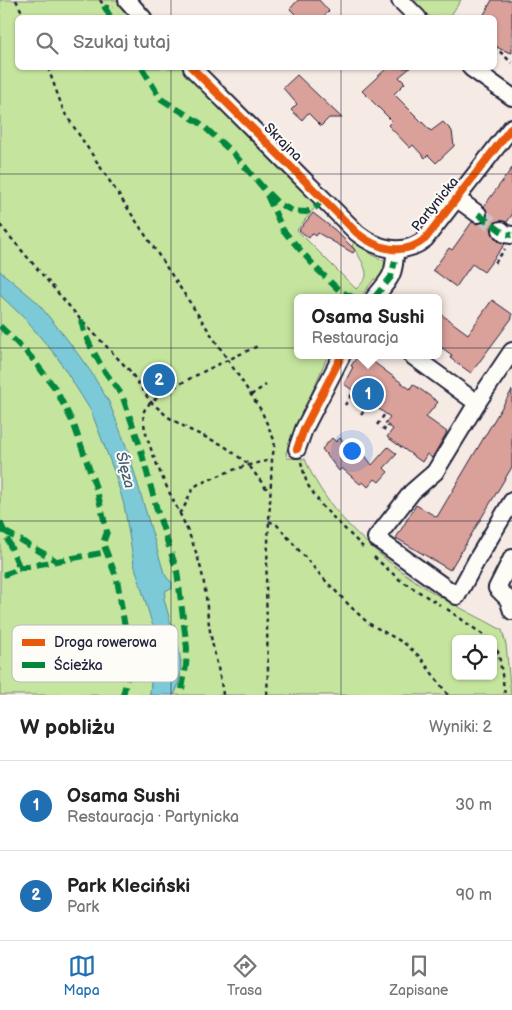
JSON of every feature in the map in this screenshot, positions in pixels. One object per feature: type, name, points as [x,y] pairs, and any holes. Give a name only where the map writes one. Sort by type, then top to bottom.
[{"type":"street","points":[[127,0],[140,15]]},
{"type":"street","points":[[400,0],[415,15]]},
{"type":"street","name":"Skrajna","points":[[194,70],[357,233],[376,246],[395,250]]},
{"type":"street","points":[[473,70],[512,97]]},
{"type":"street","name":"Partynicka","points":[[395,250],[411,247],[421,242],[512,127]]},
{"type":"street","points":[[456,198],[478,214]]},
{"type":"street","points":[[377,294],[391,277],[394,270],[395,250]]},
{"type":"street","points":[[512,351],[477,403],[435,472],[412,492],[376,538],[457,596],[512,501]]},
{"type":"street","points":[[297,449],[304,429],[340,359]]},
{"type":"street","points":[[416,359],[477,403]]},
{"type":"street","points":[[512,558],[504,570],[497,588],[508,599],[512,611]]},
{"type":"path","points":[[16,0],[24,15]]},
{"type":"path","points":[[497,49],[512,63]]},
{"type":"path","points":[[49,70],[64,112],[261,410],[275,442],[270,491],[266,584],[267,695]]},
{"type":"path","points":[[0,224],[82,320],[130,371],[150,402],[168,417],[223,445],[248,464],[270,491]]},
{"type":"path","points":[[495,264],[507,237]]},
{"type":"path","points":[[224,695],[209,625],[201,570],[190,536],[161,475],[142,421],[143,410],[150,402],[260,345]]},
{"type":"path","points":[[251,395],[266,385]]},
{"type":"path","points":[[345,405],[354,392]]},
{"type":"path","points":[[361,415],[370,403]]},
{"type":"path","points":[[377,425],[385,414]]},
{"type":"path","points":[[382,428],[386,430],[388,426]]},
{"type":"path","points":[[180,513],[184,509],[195,486],[248,464],[272,460]]},
{"type":"path","points":[[269,521],[277,525],[323,578],[368,622],[404,643],[420,657],[448,695]]},
{"type":"path","points":[[497,650],[505,695]]},
{"type":"green space","points":[[0,0],[119,0],[132,15],[15,15],[15,70],[183,70],[317,205],[297,230],[356,289],[364,280],[366,272],[352,246],[354,242],[388,263],[381,279],[374,279],[363,294],[294,294],[294,359],[326,359],[286,453],[287,458],[305,459],[327,499],[358,534],[394,566],[432,592],[502,630],[506,645],[511,695],[174,695],[180,681],[181,660],[178,660],[178,625],[12,625],[12,682],[151,682],[150,695],[0,695]]},
{"type":"green space","points":[[411,0],[461,0],[451,15],[428,15]]},
{"type":"water","name":"Ślęza","points":[[0,271],[36,301],[91,372],[109,402],[128,451],[164,573],[172,582],[172,589],[166,590],[164,599],[171,624],[174,625],[153,625],[134,564],[124,505],[115,474],[91,411],[57,357],[25,319],[0,295]]},
{"type":"water","points":[[178,643],[181,669],[178,686],[174,695],[150,695],[151,682],[178,682]]},
{"type":"building","points":[[298,0],[319,0],[329,11],[325,15],[296,15],[290,9]]},
{"type":"building","points":[[492,0],[512,0],[512,53],[497,46],[497,15],[484,15]]},
{"type":"building","points":[[385,70],[408,70],[399,77],[405,83],[394,94],[431,131],[443,122],[452,131],[454,146],[436,163],[428,155],[425,158],[413,145],[410,148],[388,125],[392,121],[362,91]]},
{"type":"building","points":[[297,75],[342,118],[329,118],[321,126],[308,113],[302,120],[291,110],[297,104],[283,88]]},
{"type":"building","points":[[512,168],[512,215],[507,222],[498,221],[491,228],[494,237],[505,244],[484,272],[472,264],[456,287],[433,270],[449,248],[452,250],[472,222],[477,224],[486,220],[488,215],[484,206]]},
{"type":"building","points":[[313,213],[335,230],[355,250],[353,253],[318,233],[316,236],[312,233],[309,238],[299,230]]},
{"type":"building","points":[[492,300],[512,314],[512,318],[471,373],[450,358],[452,355],[442,348],[442,315],[468,334]]},
{"type":"building","points":[[355,359],[369,359],[410,389],[413,384],[438,402],[426,417],[447,432],[432,458],[427,454],[422,462],[387,437],[393,429],[385,423],[390,417],[344,384],[353,367],[351,366]]},
{"type":"building","points":[[512,390],[512,467],[450,570],[396,538],[416,505],[437,517]]},
{"type":"building","points":[[332,438],[336,442],[340,438],[355,452],[359,447],[372,465],[388,447],[397,454],[384,468],[388,472],[379,482],[375,479],[368,487],[363,482],[360,484],[342,468],[339,471],[322,449]]},
{"type":"tunnel","points":[[478,214],[501,230]]},
{"type":"marked path","points":[[104,6],[109,15]]},
{"type":"marked path","points":[[143,70],[161,99],[200,123],[234,154],[279,204],[293,211],[306,212],[315,208],[323,200]]},
{"type":"marked path","points":[[267,195],[283,230],[317,269],[341,292],[346,294]]},
{"type":"marked path","points":[[478,214],[505,234],[512,235]]},
{"type":"marked path","points":[[377,294],[391,277],[395,261]]},
{"type":"marked path","points":[[81,320],[84,332],[103,369],[122,395],[139,443],[157,510],[177,571],[187,648],[181,695]]},
{"type":"marked path","points":[[0,326],[31,357],[55,388],[74,425],[97,491],[107,532],[103,543],[117,579],[125,625]]},
{"type":"marked path","points":[[0,522],[18,564],[18,568],[14,571],[0,576]]},
{"type":"marked path","points":[[4,531],[55,560]]},
{"type":"marked path","points":[[18,568],[107,552]]},
{"type":"marked path","points":[[123,695],[126,682]]},
{"type":"cycle path","points":[[194,70],[357,233],[373,243],[390,249],[408,248],[417,245],[425,239],[512,127]]},
{"type":"cycle path","points":[[297,449],[304,429],[340,359]]},
{"type":"place","name":"Park Kleciński","points":[[159,380]]},
{"type":"place","name":"Osama Sushi","points":[[368,394]]}]
